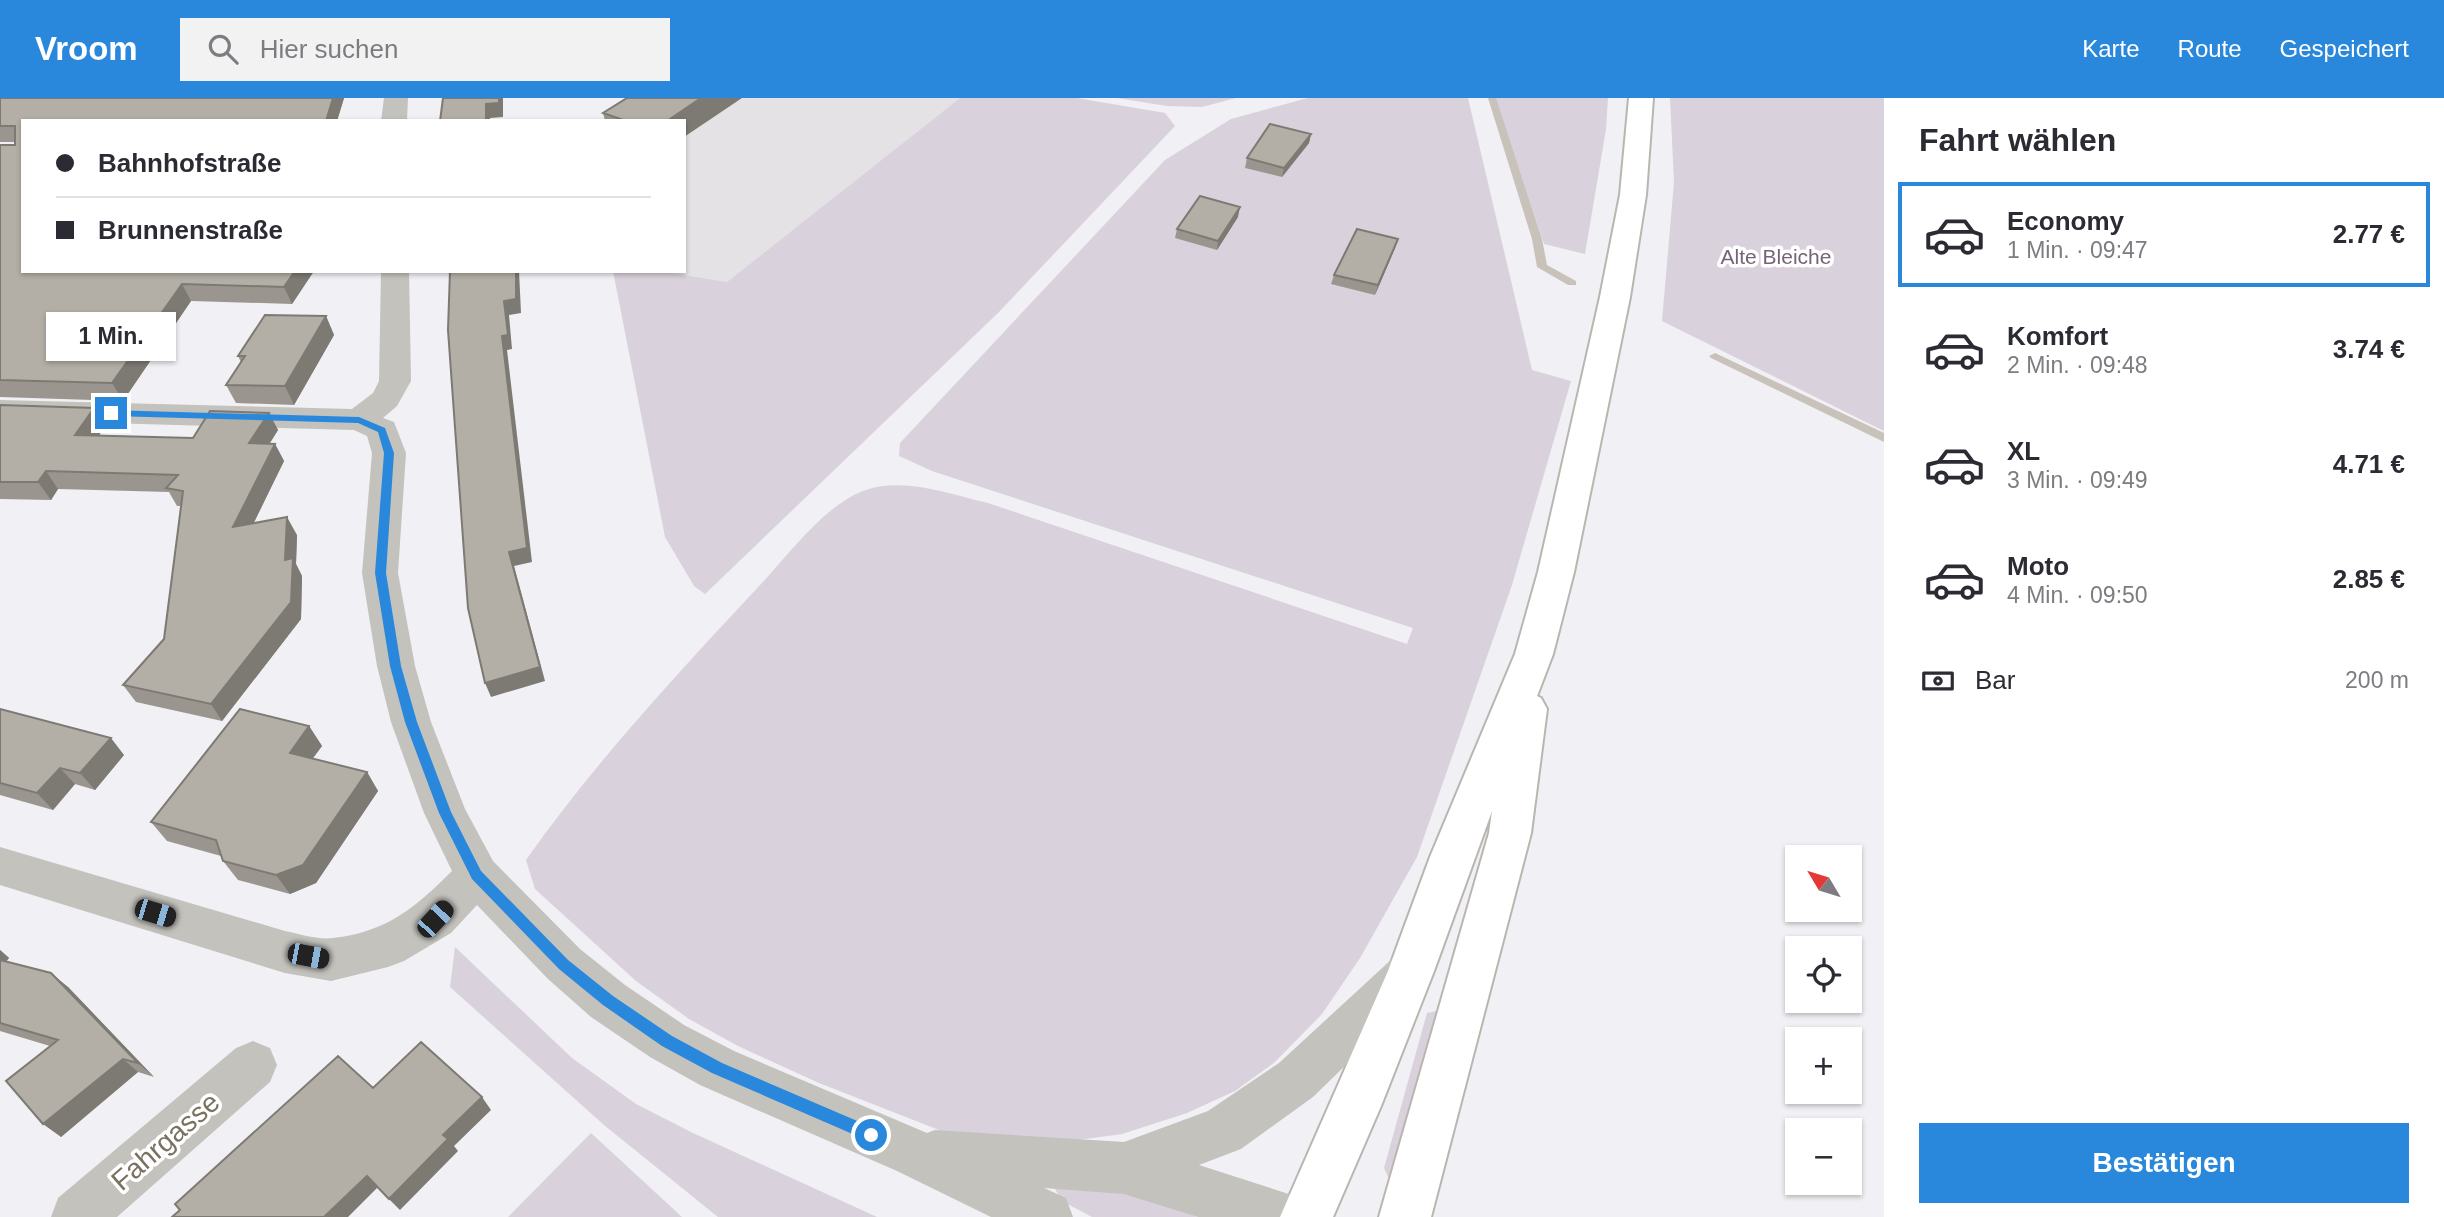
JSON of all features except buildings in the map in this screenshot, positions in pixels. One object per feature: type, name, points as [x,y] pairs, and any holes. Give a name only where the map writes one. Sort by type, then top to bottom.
[{"type":"main road","points":[[1306,1217],[1356,1106],[1411,971],[1452,857],[1534,654],[1556,572],[1615,297],[1633,195],[1641,98]]},
{"type":"main road","points":[[1405,1217],[1510,833],[1534,654]]},
{"type":"street","points":[[394,119],[396,98]]},
{"type":"street","points":[[359,420],[386,399],[395,381],[395,273]]},
{"type":"street","points":[[0,410],[359,420],[382,430],[389,453],[380,573],[396,666],[411,722],[445,813],[477,875],[564,964],[608,1001],[667,1041],[717,1068],[915,1153],[1047,1217]]},
{"type":"street","points":[[0,866],[285,952],[331,960],[388,946],[406,937],[435,919],[477,875]]},
{"type":"street","points":[[1124,1168],[1223,1131],[1296,1080],[1411,971]]},
{"type":"street","name":"Fahrgasse","points":[[77,1217],[253,1065]]},
{"type":"street","points":[[915,1153],[1124,1168],[1282,1217]]},
{"type":"shaded area","points":[[649,98],[960,98],[727,282],[672,273],[686,273],[686,119],[617,119]]},
{"type":"green space","points":[[960,98],[1077,98],[1165,113],[1175,126],[999,312],[705,594],[694,586],[665,537],[613,273],[672,273],[727,282]]},
{"type":"green space","points":[[1117,98],[1236,98],[1202,107],[1167,106]]},
{"type":"green space","points":[[1308,98],[1468,98],[1532,370],[1571,381],[1512,585],[1417,857],[1360,958],[1322,1014],[1275,1062],[1235,1091],[1187,1113],[1122,1134],[1056,1143],[962,1139],[819,1083],[738,1046],[689,1019],[636,981],[535,889],[526,860],[580,788],[669,684],[808,532],[849,498],[863,491],[894,485],[942,491],[988,503],[1407,644],[1413,628],[932,471],[899,456],[900,443],[1165,160],[1231,119]]},
{"type":"green space","points":[[1495,98],[1608,98],[1606,129],[1585,254],[1544,244]]},
{"type":"green space","name":"Alte Bleiche","points":[[1670,98],[1884,98],[1884,431],[1662,321],[1674,182]]},
{"type":"green space","points":[[455,947],[572,1058],[636,1104],[877,1217],[718,1217],[604,1125],[450,987]]},
{"type":"green space","points":[[1436,1011],[1443,1014],[1397,1180],[1388,1177],[1384,1168],[1427,1013]]},
{"type":"green space","points":[[591,1133],[682,1217],[508,1217]]},
{"type":"green space","points":[[1062,1185],[1160,1199],[1197,1217],[1092,1217],[1062,1201],[1055,1189]]},
{"type":"waterway","points":[[1492,98],[1537,239],[1542,267],[1572,283]]},
{"type":"waterway","points":[[1715,356],[1884,438]]},
{"type":"route","points":[[111,413],[359,420],[382,430],[389,453],[380,573],[396,666],[411,722],[445,813],[477,875],[516,918],[564,964],[608,1001],[667,1041],[717,1068],[871,1135]]}]
